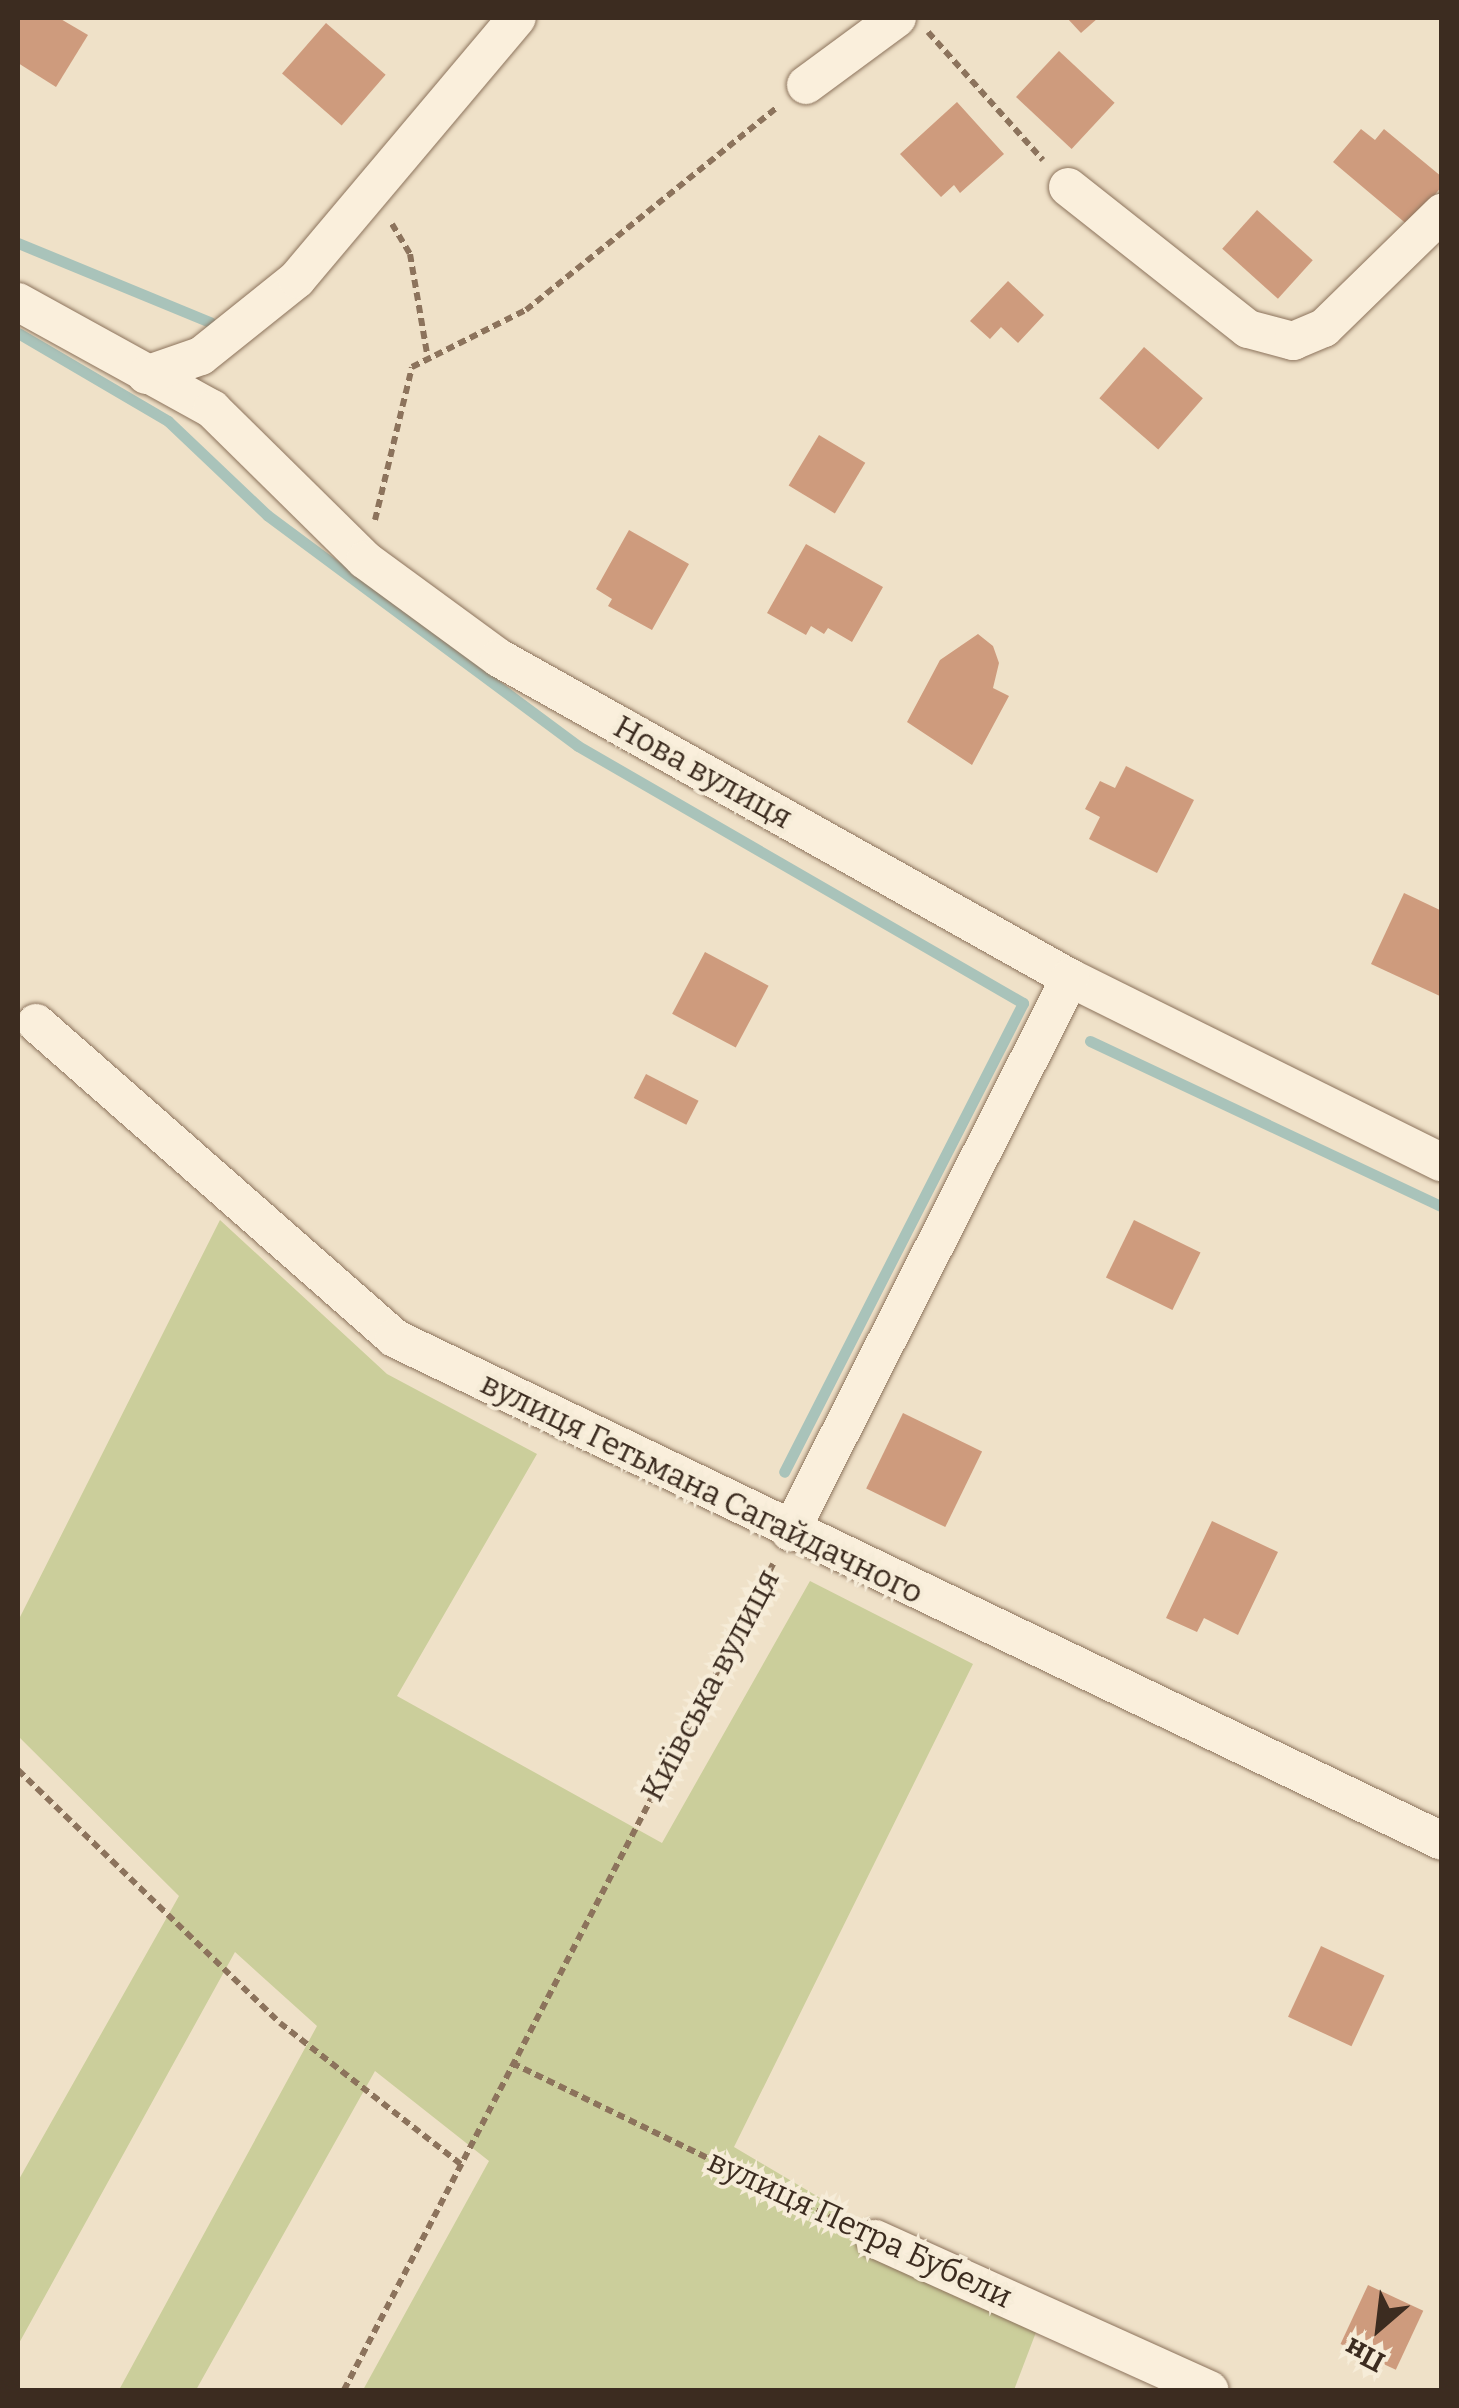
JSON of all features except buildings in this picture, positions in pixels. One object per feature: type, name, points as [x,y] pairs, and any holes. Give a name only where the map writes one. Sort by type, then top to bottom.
[{"type":"street","points":[[146,376],[202,356],[329,248],[517,18]]},
{"type":"street","points":[[806,84],[897,18]]},
{"type":"street","points":[[1068,188],[1248,329],[1292,341],[1324,328],[1442,212]]},
{"type":"street","name":"Нова вулиця","points":[[18,302],[212,409],[365,560],[499,658],[1070,978],[1442,1163]]},
{"type":"street","name":"Київська вулиця","points":[[790,1532],[1070,978]]},
{"type":"street","name":"вулиця Гетьмана Сагайдачного","points":[[36,1023],[394,1338],[790,1532],[1442,1841]]},
{"type":"street","name":"вулиця Петра Бубели","points":[[876,2239],[1210,2390]]},
{"type":"path","points":[[916,18],[1068,188]]},
{"type":"path","points":[[365,560],[412,367],[526,310],[806,84]]},
{"type":"path","points":[[374,192],[410,254],[428,360]]},
{"type":"path","name":"Київська вулиця","points":[[344,2390],[790,1532]]},
{"type":"path","points":[[18,1770],[280,2023],[462,2164]]},
{"type":"path","name":"вулиця Петра Бубели","points":[[512,2063],[876,2239]]},
{"type":"green space","points":[[220,1220],[387,1374],[537,1454],[397,1696],[662,1843],[810,1581],[973,1664],[734,2147],[1038,2327],[1014,2390],[363,2390],[489,2161],[375,2071],[196,2390],[119,2390],[317,2026],[235,1952],[18,2345],[18,2181],[179,1896],[18,1736],[18,1621]]},
{"type":"waterway","points":[[18,243],[210,322]]},
{"type":"waterway","points":[[18,333],[168,421],[267,515],[578,746],[1023,1003],[784,1472]]},
{"type":"waterway","points":[[1090,1041],[1442,1207]]}]
